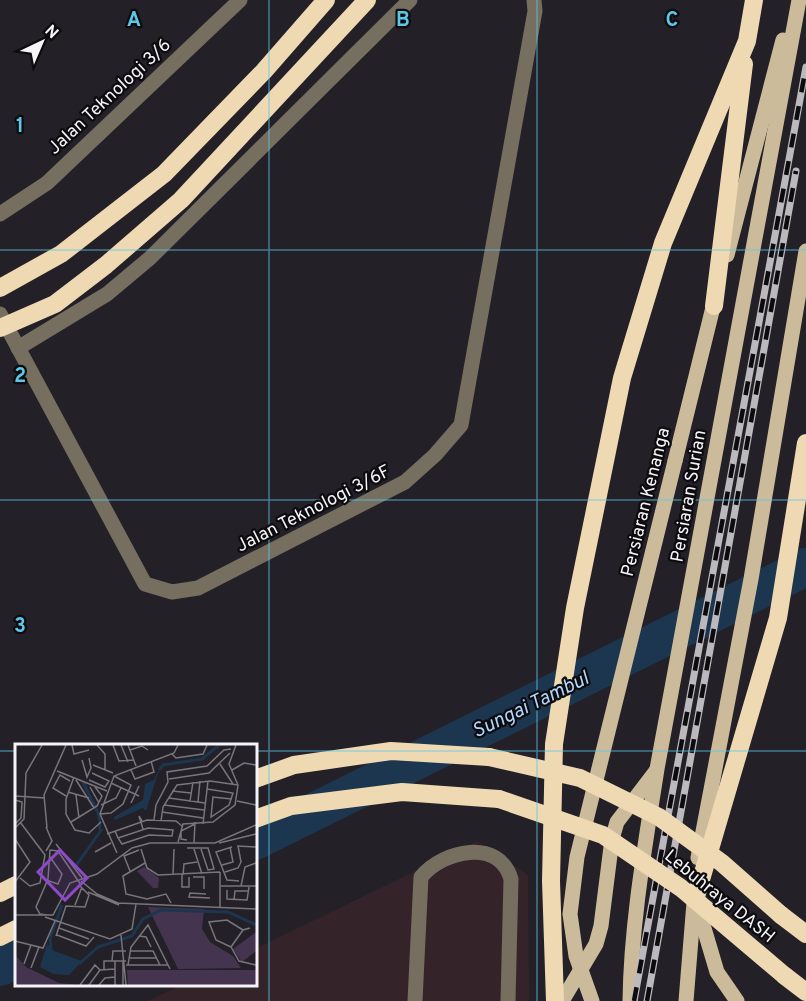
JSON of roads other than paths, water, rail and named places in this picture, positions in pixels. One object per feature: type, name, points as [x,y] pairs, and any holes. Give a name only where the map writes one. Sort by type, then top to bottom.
[{"type":"highway","points":[[1,286],[61,254],[164,174],[264,71],[326,0]]},
{"type":"highway","points":[[0,328],[55,304],[106,265],[181,200],[367,0]]},
{"type":"highway","points":[[714,306],[754,0]]},
{"type":"highway","points":[[555,1001],[551,880],[554,744],[574,612],[622,378],[663,243],[747,41]]},
{"type":"highway","points":[[695,900],[778,618],[806,443]]},
{"type":"highway","name":"Lebuhraya DASH","points":[[256,779],[294,765],[391,751],[489,757],[579,778],[659,817],[722,863],[806,934]]},
{"type":"highway","name":"Lebuhraya DASH","points":[[256,819],[291,806],[402,792],[499,799],[603,835],[681,888],[806,992]]},
{"type":"highway","points":[[0,893],[15,886]]},
{"type":"highway","points":[[0,936],[15,928]]},
{"type":"main road","name":"Persiaran Surian","points":[[630,1001],[630,974],[657,769],[799,0]]},
{"type":"main road","name":"Persiaran Kenanga","points":[[592,1001],[576,956],[570,914],[578,856],[781,44],[796,16]]},
{"type":"main road","points":[[686,1001],[697,863],[751,579],[806,251]]},
{"type":"main road","points":[[562,1001],[596,944],[601,926],[612,839],[617,822],[657,769]]},
{"type":"main road","points":[[695,900],[717,972],[737,1001]]},
{"type":"street","name":"Jalan Teknologi 3/6","points":[[0,214],[46,183],[240,0]]},
{"type":"street","points":[[18,348],[107,294],[150,258],[410,0]]},
{"type":"street","name":"Jalan Teknologi 3/6F","points":[[0,314],[145,584],[172,592],[198,588],[405,482],[435,455],[461,425],[535,11],[534,0]]},
{"type":"street","points":[[415,1001],[421,877],[432,867],[473,850],[492,854],[505,862],[512,879],[508,1001]]},
{"type":"waterway","name":"Sungai Tambul","points":[[256,841],[806,567]]},
{"type":"waterway","name":"Sungai Tambul","points":[[0,967],[15,960]]},
{"type":"railway","points":[[634,1001],[806,67]]},
{"type":"railway","points":[[647,1001],[796,171]]}]
